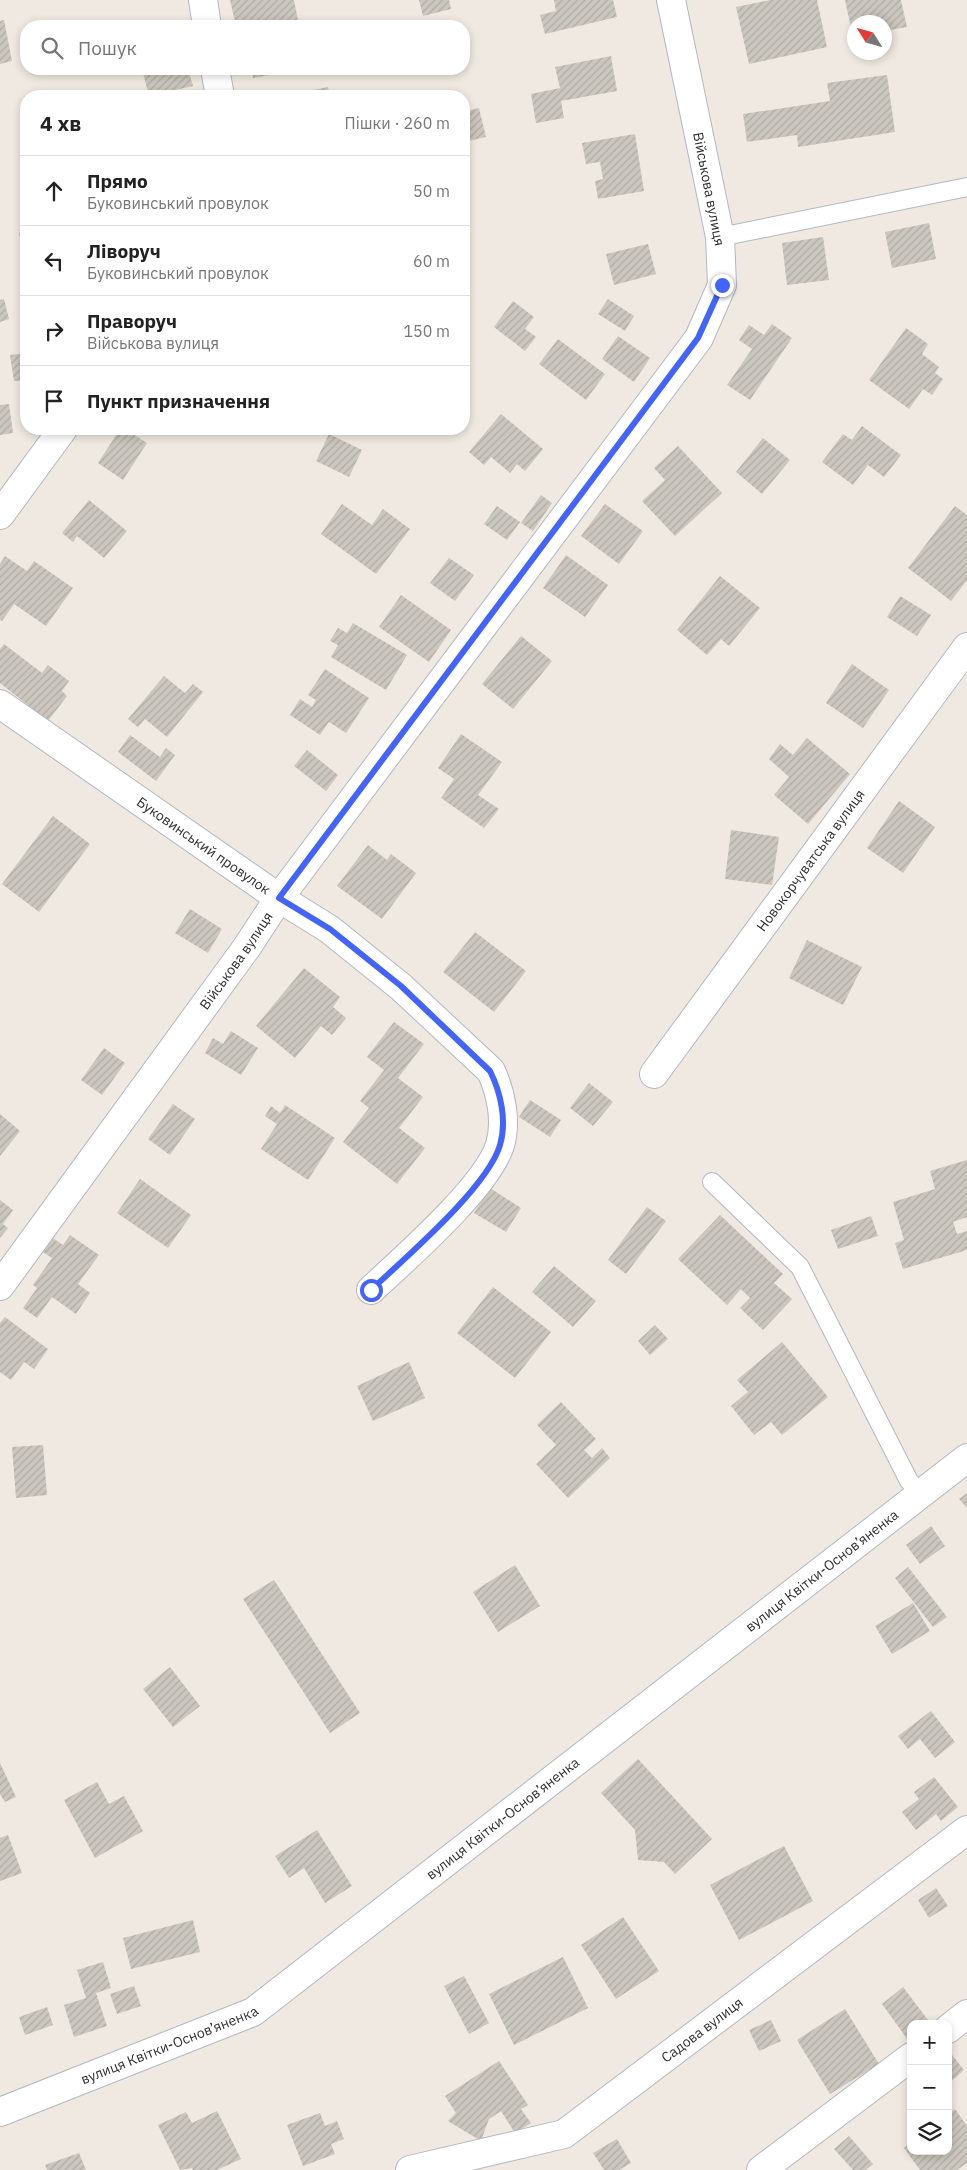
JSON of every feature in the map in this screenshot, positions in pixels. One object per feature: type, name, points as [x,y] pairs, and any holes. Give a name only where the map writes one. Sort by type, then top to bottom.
[{"type":"street","points":[[202,0],[206,20]]},
{"type":"street","name":"Військова вулиця","points":[[0,1286],[247,946],[279,898],[698,338],[722,285],[720,237],[671,0]]},
{"type":"street","points":[[216,75],[219,90]]},
{"type":"street","points":[[0,515],[58,435]]},
{"type":"street","name":"Новокорчуватська вулиця","points":[[654,1074],[967,647]]},
{"type":"street","name":"Буковинський провулок","points":[[0,704],[279,898],[330,929],[401,986],[490,1071],[500,1089],[502,1116],[500,1145],[488,1172],[432,1232],[371,1290]]},
{"type":"street","name":"вулиця Квітки-Основ’яненка","points":[[0,2112],[253,2012],[967,1458]]},
{"type":"street","name":"Садова вулиця","points":[[410,2170],[564,2134],[967,1830]]},
{"type":"street","points":[[952,2025],[967,2014]]},
{"type":"street","points":[[761,2170],[907,2060]]},
{"type":"lane","points":[[720,237],[967,186]]},
{"type":"lane","points":[[712,1182],[800,1267],[910,1481],[921,1493]]},
{"type":"building","points":[[230,0],[294,0],[298,20],[235,20]]},
{"type":"building","points":[[419,0],[449,0],[451,9],[423,16]]},
{"type":"building","points":[[554,0],[613,0],[617,17],[545,34],[540,15],[556,11]]},
{"type":"building","points":[[770,0],[817,0],[827,47],[749,64],[736,7]]},
{"type":"building","points":[[845,0],[901,0],[907,27],[892,30],[892,15],[848,15]]},
{"type":"building","points":[[4,20],[12,61],[0,64],[0,21]]},
{"type":"building","points":[[611,56],[617,91],[561,101],[564,118],[536,123],[531,94],[560,88],[555,67]]},
{"type":"building","points":[[144,75],[190,75],[193,86],[175,90],[147,90]]},
{"type":"building","points":[[253,75],[270,75],[253,78]]},
{"type":"building","points":[[887,75],[895,132],[798,147],[797,135],[747,142],[743,114],[830,101],[827,83]]},
{"type":"building","points":[[328,87],[329,90],[314,90]]},
{"type":"building","points":[[479,108],[486,137],[470,141],[470,110]]},
{"type":"building","points":[[635,134],[644,191],[598,199],[595,181],[603,179],[600,162],[586,164],[582,143]]},
{"type":"building","points":[[929,223],[936,259],[892,268],[885,232]]},
{"type":"building","points":[[823,237],[829,280],[787,285],[782,243]]},
{"type":"building","points":[[648,244],[656,274],[614,285],[606,254]]},
{"type":"building","points":[[4,299],[9,319],[0,322],[0,300]]},
{"type":"building","points":[[608,299],[634,316],[625,331],[598,314]]},
{"type":"building","points":[[513,301],[534,317],[525,329],[536,337],[525,351],[494,327]]},
{"type":"building","points":[[772,324],[792,338],[750,400],[727,385],[752,349],[739,340],[749,325],[764,335]]},
{"type":"building","points":[[906,328],[928,344],[922,354],[939,367],[935,373],[943,379],[932,395],[923,389],[909,409],[869,380]]},
{"type":"building","points":[[618,336],[650,358],[634,382],[602,359]]},
{"type":"building","points":[[558,339],[605,374],[586,400],[539,364]]},
{"type":"building","points":[[20,354],[20,380],[14,381],[10,355]]},
{"type":"building","points":[[9,404],[13,433],[0,435],[0,405]]},
{"type":"building","points":[[501,414],[543,449],[525,471],[517,464],[510,473],[491,457],[484,465],[469,452]]},
{"type":"building","points":[[862,426],[901,455],[884,477],[868,465],[853,485],[822,462],[843,434],[852,440]]},
{"type":"building","points":[[116,435],[134,435],[147,443],[123,480],[98,463]]},
{"type":"building","points":[[329,435],[362,450],[349,477],[316,461]]},
{"type":"building","points":[[763,438],[790,460],[762,494],[736,472]]},
{"type":"building","points":[[678,446],[722,493],[675,536],[642,501],[665,480],[654,468]]},
{"type":"building","points":[[541,495],[552,503],[533,531],[521,523]]},
{"type":"building","points":[[89,500],[127,531],[104,558],[77,536],[73,542],[62,533]]},
{"type":"building","points":[[342,504],[372,525],[383,509],[410,529],[376,574],[321,534]]},
{"type":"building","points":[[605,504],[643,531],[619,564],[581,536]]},
{"type":"building","points":[[497,506],[520,522],[507,540],[484,524]]},
{"type":"building","points":[[955,506],[967,515],[967,580],[951,601],[908,568]]},
{"type":"building","points":[[566,555],[608,585],[585,617],[543,588]]},
{"type":"building","points":[[5,556],[27,571],[34,561],[73,588],[46,626],[14,604],[2,621],[0,620],[0,564]]},
{"type":"building","points":[[449,558],[474,575],[455,601],[430,583]]},
{"type":"building","points":[[720,576],[760,608],[729,646],[721,639],[707,655],[677,630]]},
{"type":"building","points":[[401,595],[451,630],[429,662],[379,627]]},
{"type":"building","points":[[900,596],[931,615],[917,636],[887,617]]},
{"type":"building","points":[[353,623],[407,655],[386,690],[331,657],[338,645],[330,641],[338,628],[347,633]]},
{"type":"building","points":[[521,636],[552,661],[513,709],[482,684]]},
{"type":"building","points":[[4,644],[42,673],[48,665],[69,681],[62,691],[67,696],[48,721],[0,683],[0,649]]},
{"type":"building","points":[[852,664],[889,690],[863,728],[826,703]]},
{"type":"building","points":[[325,669],[369,698],[346,733],[329,722],[320,735],[290,715],[300,699],[312,707],[316,700],[308,695]]},
{"type":"building","points":[[164,676],[185,693],[193,684],[203,692],[167,737],[145,719],[138,727],[128,719]]},
{"type":"building","points":[[461,734],[502,762],[478,795],[499,809],[484,828],[441,798],[454,779],[438,768]]},
{"type":"building","points":[[130,735],[160,757],[166,748],[175,755],[156,781],[118,752]]},
{"type":"building","points":[[807,738],[850,774],[808,824],[774,795],[789,777],[769,759],[780,744],[793,755]]},
{"type":"building","points":[[307,750],[338,775],[326,791],[294,766]]},
{"type":"building","points":[[899,801],[935,827],[903,873],[867,848]]},
{"type":"building","points":[[53,816],[90,844],[39,912],[2,884]]},
{"type":"building","points":[[731,830],[779,837],[772,885],[725,879]]},
{"type":"building","points":[[368,845],[387,860],[391,854],[416,873],[382,919],[337,886]]},
{"type":"building","points":[[190,909],[222,929],[208,953],[175,933]]},
{"type":"building","points":[[475,932],[526,971],[494,1012],[443,972]]},
{"type":"building","points":[[807,940],[862,967],[843,1005],[789,978]]},
{"type":"building","points":[[304,968],[340,997],[333,1007],[346,1018],[332,1035],[321,1026],[295,1058],[256,1026]]},
{"type":"building","points":[[394,1022],[424,1044],[398,1078],[423,1097],[399,1128],[425,1148],[397,1184],[343,1142],[369,1108],[360,1101],[384,1070],[367,1057]]},
{"type":"building","points":[[231,1031],[258,1048],[241,1075],[205,1053],[213,1038],[223,1044]]},
{"type":"building","points":[[104,1048],[125,1063],[102,1095],[81,1080]]},
{"type":"building","points":[[589,1083],[613,1102],[593,1126],[570,1108]]},
{"type":"building","points":[[530,1100],[561,1120],[550,1137],[519,1117]]},
{"type":"building","points":[[173,1104],[195,1119],[170,1155],[148,1139]]},
{"type":"building","points":[[285,1105],[335,1138],[308,1180],[261,1149],[277,1124],[265,1116],[271,1106],[280,1113]]},
{"type":"building","points":[[0,1114],[20,1131],[0,1156]]},
{"type":"building","points":[[967,1160],[967,1217],[953,1222],[957,1234],[967,1231],[967,1250],[903,1269],[895,1243],[904,1240],[893,1202],[935,1189],[930,1171]]},
{"type":"building","points":[[140,1179],[191,1215],[168,1248],[117,1213]]},
{"type":"building","points":[[490,1188],[521,1208],[506,1232],[474,1213]]},
{"type":"building","points":[[0,1200],[13,1210],[3,1224],[8,1228],[0,1238]]},
{"type":"building","points":[[647,1207],[666,1221],[626,1274],[608,1260]]},
{"type":"building","points":[[720,1215],[783,1274],[774,1283],[792,1299],[763,1330],[740,1308],[750,1298],[741,1289],[727,1305],[678,1259]]},
{"type":"building","points":[[871,1216],[878,1236],[838,1249],[831,1230]]},
{"type":"building","points":[[70,1235],[99,1255],[78,1284],[90,1293],[76,1314],[52,1297],[37,1318],[23,1308],[37,1288],[33,1285],[52,1258],[40,1250],[50,1236],[63,1245]]},
{"type":"building","points":[[554,1266],[596,1301],[573,1327],[532,1292]]},
{"type":"building","points":[[493,1287],[551,1332],[515,1378],[457,1333]]},
{"type":"building","points":[[5,1317],[48,1349],[34,1369],[24,1362],[11,1380],[0,1372],[0,1323]]},
{"type":"building","points":[[655,1325],[668,1339],[650,1355],[638,1341]]},
{"type":"building","points":[[782,1342],[828,1397],[782,1435],[771,1422],[754,1435],[731,1406],[748,1392],[737,1380]]},
{"type":"building","points":[[409,1362],[425,1398],[373,1421],[357,1386]]},
{"type":"building","points":[[561,1402],[596,1439],[584,1450],[592,1458],[602,1448],[610,1458],[568,1498],[536,1464],[556,1445],[537,1425]]},
{"type":"building","points":[[43,1445],[47,1495],[16,1498],[12,1447]]},
{"type":"building","points":[[967,1493],[967,1508],[959,1499]]},
{"type":"building","points":[[931,1526],[945,1546],[920,1564],[906,1545]]},
{"type":"building","points":[[515,1565],[540,1606],[498,1632],[473,1592]]},
{"type":"building","points":[[908,1567],[947,1617],[933,1627],[895,1578]]},
{"type":"building","points":[[274,1580],[360,1713],[330,1733],[243,1599]]},
{"type":"building","points":[[913,1603],[930,1631],[892,1654],[875,1626]]},
{"type":"building","points":[[170,1667],[200,1706],[173,1727],[143,1689]]},
{"type":"building","points":[[931,1711],[955,1742],[935,1758],[920,1739],[908,1749],[898,1736]]},
{"type":"building","points":[[638,1759],[712,1839],[675,1874],[664,1862],[638,1860],[635,1830],[601,1793]]},
{"type":"building","points":[[0,1763],[16,1797],[5,1802],[0,1794]]},
{"type":"building","points":[[934,1777],[958,1807],[941,1821],[936,1814],[916,1830],[902,1812],[919,1799],[914,1792]]},
{"type":"building","points":[[97,1782],[109,1804],[124,1796],[143,1831],[95,1858],[64,1800]]},
{"type":"building","points":[[317,1830],[352,1886],[325,1903],[304,1868],[289,1878],[275,1856]]},
{"type":"building","points":[[8,1835],[22,1873],[0,1881],[0,1838]]},
{"type":"building","points":[[784,1846],[813,1901],[739,1940],[710,1885]]},
{"type":"building","points":[[936,1888],[948,1906],[929,1918],[918,1900]]},
{"type":"building","points":[[623,1917],[659,1971],[616,1999],[581,1945]]},
{"type":"building","points":[[193,1920],[200,1952],[131,1969],[123,1938]]},
{"type":"building","points":[[563,1957],[588,2008],[514,2045],[489,1994]]},
{"type":"building","points":[[103,1962],[111,1988],[96,1993],[107,2026],[74,2037],[64,2005],[86,1998],[77,1970]]},
{"type":"building","points":[[464,1976],[489,2023],[469,2034],[444,1986]]},
{"type":"building","points":[[134,1986],[141,2006],[117,2014],[110,1994]]},
{"type":"building","points":[[903,1987],[928,2020],[907,2020],[907,2039],[882,2004]]},
{"type":"building","points":[[47,2007],[53,2025],[25,2035],[19,2017]]},
{"type":"building","points":[[845,2009],[879,2064],[830,2094],[797,2040]]},
{"type":"building","points":[[771,2020],[781,2041],[759,2051],[749,2030]]},
{"type":"building","points":[[952,2055],[964,2070],[952,2080]]},
{"type":"building","points":[[499,2061],[528,2105],[521,2109],[531,2123],[515,2133],[501,2111],[489,2119],[481,2141],[448,2121],[456,2113],[445,2096]]},
{"type":"building","points":[[955,2109],[967,2126],[967,2163],[957,2170],[920,2170],[909,2155],[952,2155],[952,2111]]},
{"type":"building","points":[[217,2111],[241,2159],[217,2170],[193,2170],[192,2168],[180,2170],[158,2125],[186,2112],[192,2123]]},
{"type":"building","points":[[320,2113],[325,2126],[337,2121],[344,2139],[331,2144],[335,2154],[303,2166],[287,2125]]},
{"type":"building","points":[[849,2136],[873,2164],[866,2170],[853,2170],[834,2149]]},
{"type":"building","points":[[617,2139],[631,2163],[619,2170],[604,2170],[593,2153]]},
{"type":"building","points":[[79,2153],[86,2170],[47,2170],[45,2165]]},
{"type":"route","points":[[371,1290],[432,1232],[488,1172],[500,1145],[502,1116],[500,1089],[490,1071],[401,986],[330,929],[279,898],[698,338],[722,285]]}]
